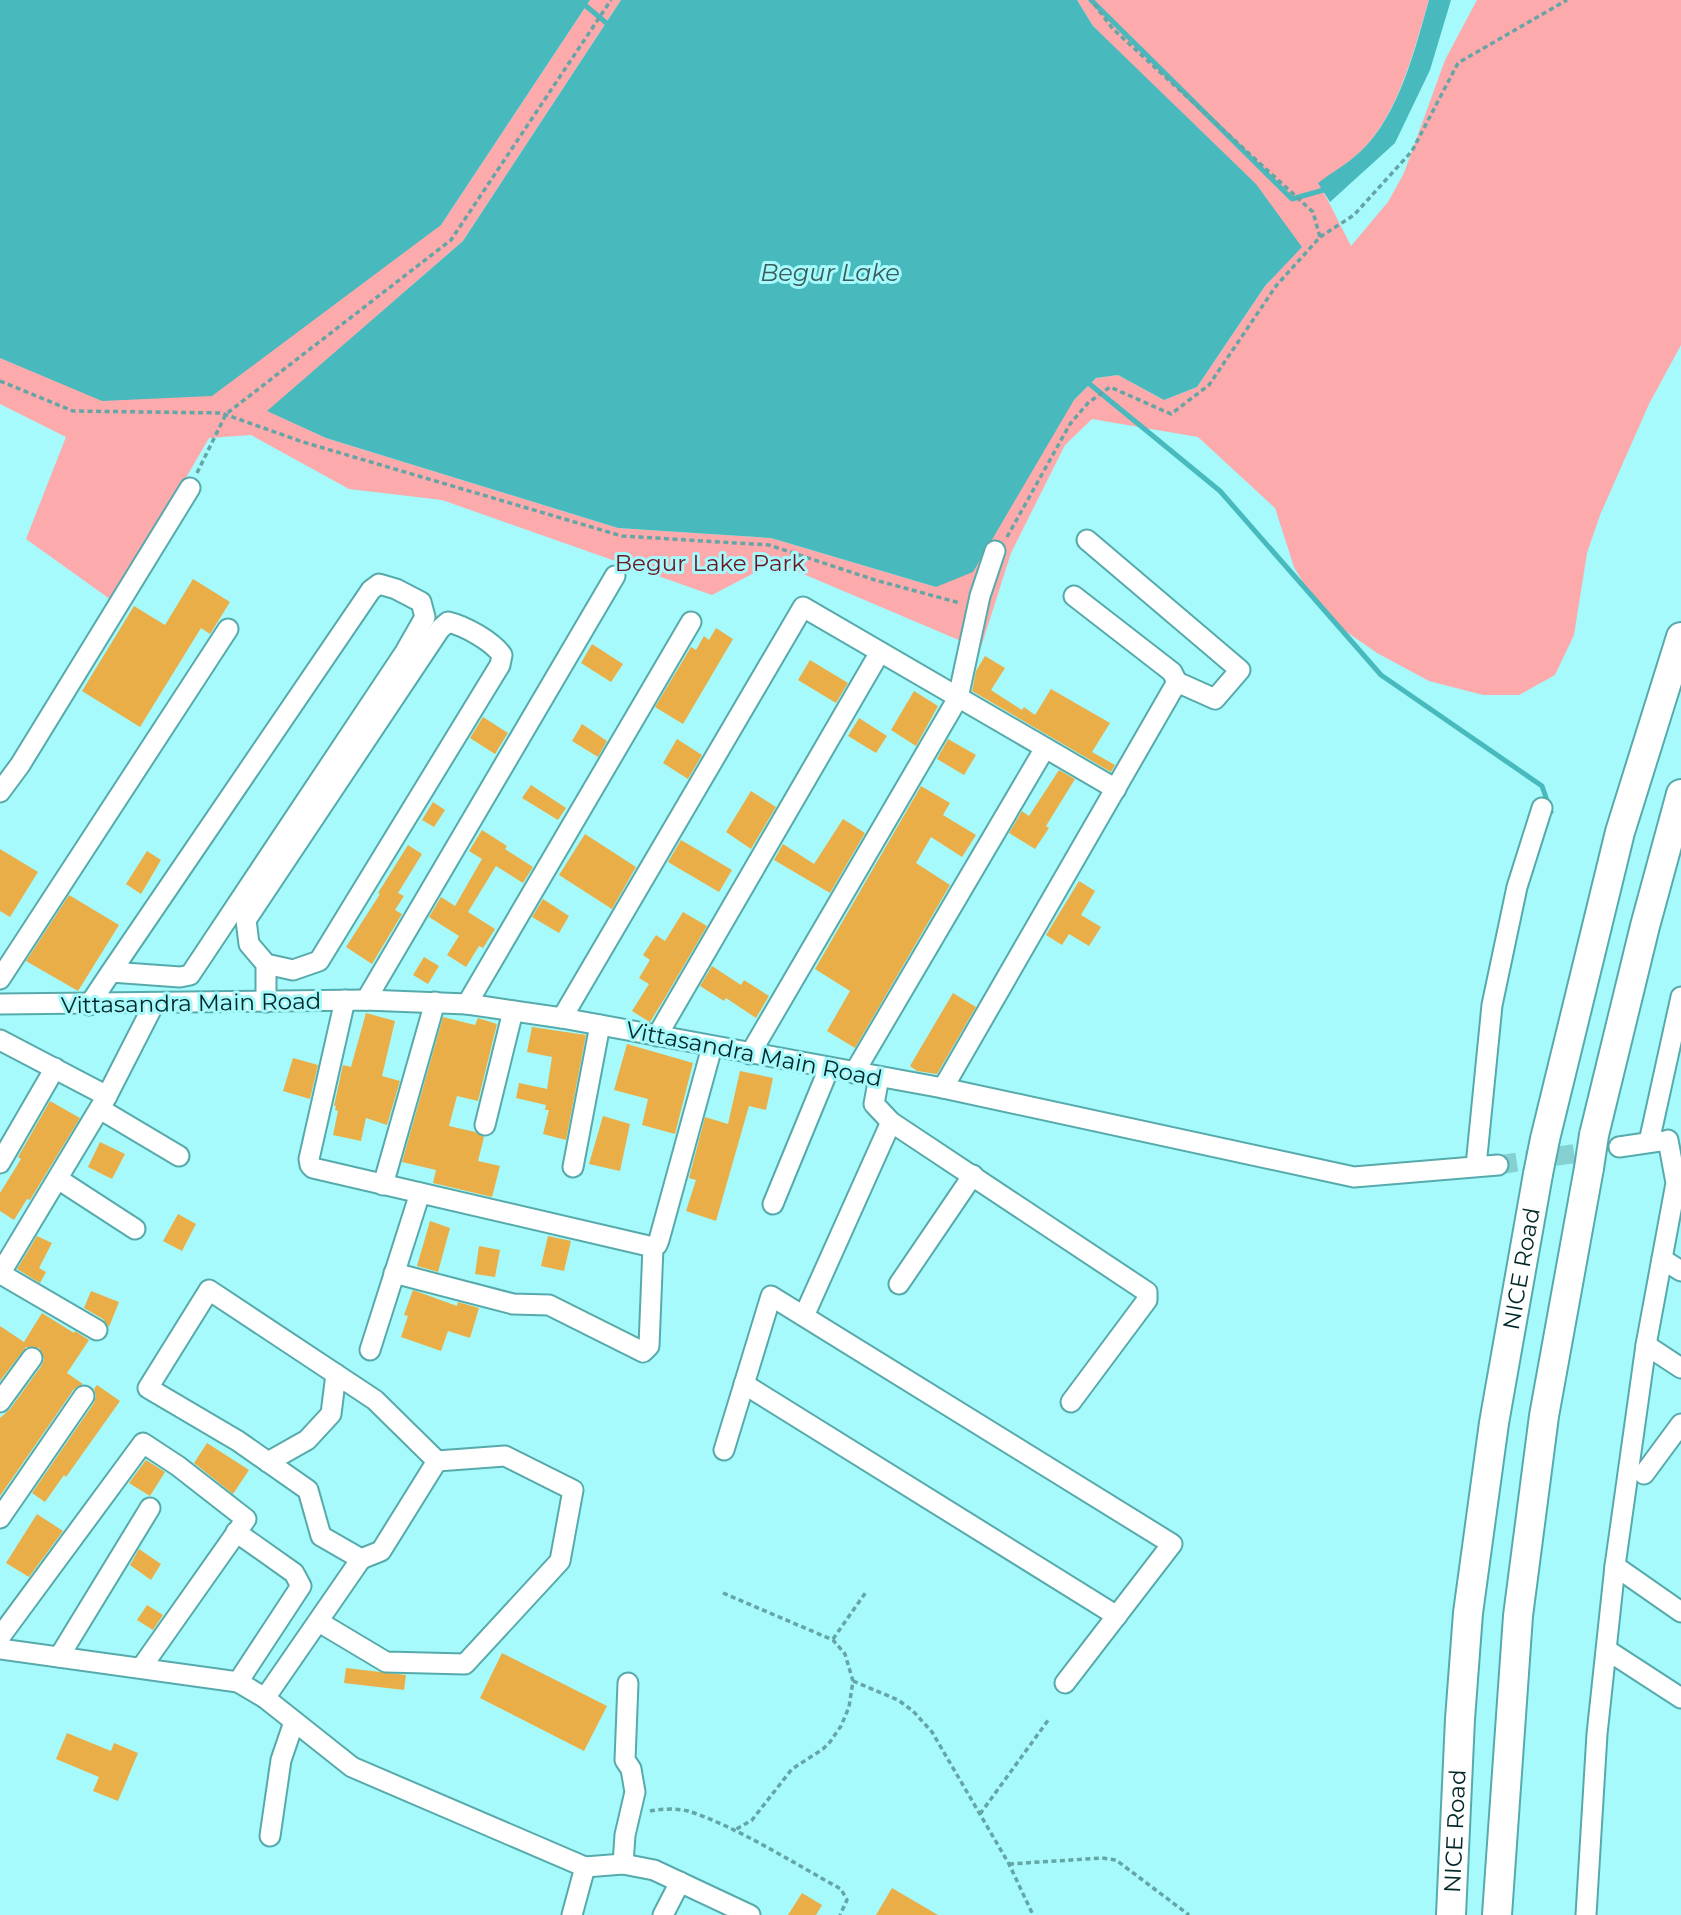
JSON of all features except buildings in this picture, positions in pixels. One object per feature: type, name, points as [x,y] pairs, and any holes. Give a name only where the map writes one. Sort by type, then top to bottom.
[{"type":"highway","name":"NICE Road","points":[[1451,1915],[1468,1613],[1494,1423],[1538,1174],[1620,832],[1681,637]]},
{"type":"highway","name":"NICE Road","points":[[1497,1915],[1518,1616],[1544,1416],[1594,1136],[1645,926],[1681,794]]},
{"type":"street","points":[[0,793],[20,765],[190,488]]},
{"type":"street","points":[[1074,596],[1172,672],[1177,682],[1216,699],[1240,670],[1087,540]]},
{"type":"street","points":[[750,1054],[958,698],[980,596],[999,548]]},
{"type":"street","points":[[366,1000],[615,576]]},
{"type":"street","points":[[89,1005],[111,972],[371,590],[379,584],[396,589],[421,602],[425,617],[405,652],[190,975],[180,977],[111,972]]},
{"type":"street","points":[[562,1018],[803,607],[1116,789]]},
{"type":"street","points":[[266,964],[293,970],[319,961],[500,665],[502,655],[497,648],[457,624],[448,622],[440,629],[246,920],[249,944],[266,964],[266,1002]]},
{"type":"street","points":[[467,1004],[691,622]]},
{"type":"street","points":[[0,979],[228,629]]},
{"type":"street","points":[[657,1036],[880,652]]},
{"type":"street","points":[[943,1088],[1177,682]]},
{"type":"street","points":[[854,1073],[1045,748]]},
{"type":"street","points":[[1476,1167],[1492,1005],[1517,887],[1542,808]]},
{"type":"street","points":[[1586,1915],[1597,1734],[1615,1566],[1646,1345],[1676,1182],[1666,1141],[1681,997]]},
{"type":"street","points":[[345,1000],[309,1159],[313,1168],[653,1247],[659,1240],[712,1047]]},
{"type":"street","name":"Vittasandra Main Road","points":[[0,1004],[366,1000],[467,1004],[562,1018],[943,1088],[1353,1177],[1498,1165]]},
{"type":"street","points":[[383,1185],[435,1003]]},
{"type":"street","points":[[97,1330],[0,1274],[103,1102],[154,1004]]},
{"type":"street","points":[[485,1125],[513,1011]]},
{"type":"street","points":[[573,1167],[600,1025]]},
{"type":"street","points":[[0,1040],[55,1068],[179,1156]]},
{"type":"street","points":[[0,1163],[55,1068]]},
{"type":"street","points":[[773,1204],[829,1069]]},
{"type":"street","points":[[879,1077],[874,1104],[891,1122],[1147,1292],[1147,1300],[1071,1402]]},
{"type":"street","points":[[804,1316],[891,1122]]},
{"type":"street","points":[[1619,1147],[1666,1141]]},
{"type":"street","points":[[899,1284],[973,1175]]},
{"type":"street","points":[[58,1179],[135,1228]]},
{"type":"street","points":[[370,1350],[419,1193]]},
{"type":"street","points":[[394,1273],[513,1304],[549,1305],[643,1352],[649,1346],[653,1247]]},
{"type":"street","points":[[1662,1259],[1681,1271]]},
{"type":"street","points":[[319,1622],[386,1662],[465,1664],[560,1561],[573,1490],[505,1456],[437,1461],[375,1400],[209,1290],[148,1388],[238,1441],[308,1490],[321,1536],[361,1559]]},
{"type":"street","points":[[724,1450],[771,1296],[1172,1544],[1065,1683]]},
{"type":"street","points":[[1646,1345],[1681,1368]]},
{"type":"street","points":[[0,1402],[33,1357]]},
{"type":"street","points":[[268,1462],[307,1440],[331,1414],[336,1374]]},
{"type":"street","points":[[744,1384],[1117,1616]]},
{"type":"street","points":[[0,1518],[84,1396]]},
{"type":"street","points":[[1644,1474],[1681,1424]]},
{"type":"street","points":[[0,1637],[143,1443],[178,1466],[246,1519],[141,1668]]},
{"type":"street","points":[[265,1698],[361,1559],[381,1551],[437,1461]]},
{"type":"street","points":[[59,1657],[150,1508]]},
{"type":"street","points":[[236,1532],[294,1573],[300,1586],[238,1682]]},
{"type":"street","points":[[1615,1566],[1681,1612]]},
{"type":"street","points":[[0,1649],[238,1682],[265,1698],[352,1767],[585,1867],[623,1864],[654,1870],[750,1915]]},
{"type":"street","points":[[1607,1650],[1681,1698]]},
{"type":"street","points":[[623,1864],[625,1835],[635,1792],[631,1769],[625,1760],[628,1683]]},
{"type":"street","points":[[270,1836],[281,1760],[294,1722]]},
{"type":"street","points":[[572,1915],[585,1867]]},
{"type":"street","points":[[663,1915],[680,1882]]},
{"type":"path","points":[[190,488],[226,414],[451,240],[611,0]]},
{"type":"path","points":[[1091,0],[1113,29],[1313,212],[1320,237]]},
{"type":"path","points":[[999,548],[1070,424],[1088,403],[1110,387],[1171,414],[1209,385],[1276,286],[1320,237],[1354,215],[1412,151],[1458,63],[1567,0]]},
{"type":"path","points":[[0,381],[73,411],[226,414],[303,442],[622,536],[769,545],[875,580],[969,606]]},
{"type":"path","points":[[833,1640],[866,1592]]},
{"type":"path","points":[[723,1593],[833,1640],[845,1654],[853,1681],[849,1707],[830,1742],[792,1769],[752,1820],[733,1831]]},
{"type":"path","points":[[853,1681],[898,1700],[913,1711],[932,1732],[1009,1864],[1032,1915]]},
{"type":"path","points":[[980,1814],[1049,1719]]},
{"type":"path","points":[[628,1826],[642,1814],[661,1809],[686,1811],[733,1831],[841,1889],[847,1900],[840,1915]]},
{"type":"path","points":[[1009,1864],[1102,1858],[1116,1860],[1189,1915]]},
{"type":"green space","name":"Begur Lake Park","points":[[590,0],[621,0],[463,241],[268,411],[326,438],[618,528],[771,538],[936,587],[1074,400],[1096,378],[1118,375],[1164,400],[1197,387],[1265,286],[1301,247],[1093,26],[1077,0],[1429,0],[1404,80],[1386,119],[1361,151],[1319,183],[1351,246],[1388,202],[1404,173],[1445,60],[1477,0],[1681,0],[1681,345],[1649,404],[1600,515],[1587,553],[1574,635],[1555,675],[1519,695],[1483,695],[1429,681],[1377,653],[1344,630],[1310,594],[1294,567],[1275,508],[1198,437],[1092,419],[1065,445],[1011,553],[981,647],[775,562],[712,595],[442,500],[349,489],[251,435],[209,438],[114,602],[26,539],[66,437],[0,404],[0,358],[102,400],[441,225]]},
{"type":"water","points":[[0,0],[590,0],[441,225],[212,396],[102,401],[0,358]]},
{"type":"water","name":"Begur Lake","points":[[621,0],[1077,0],[1093,26],[1256,184],[1302,247],[1265,286],[1197,387],[1164,400],[1118,375],[1096,378],[1074,400],[973,572],[936,587],[771,538],[618,528],[326,438],[267,411],[463,241]]},
{"type":"water","points":[[1429,0],[1451,0],[1430,70],[1395,143],[1330,202],[1318,183],[1361,151],[1386,119],[1404,80]]},
{"type":"waterway","points":[[579,0],[610,26]]},
{"type":"waterway","points":[[1091,0],[1292,199],[1327,189]]},
{"type":"waterway","points":[[1086,381],[1220,491],[1381,675],[1542,786],[1551,812]]},
{"type":"tunnel","points":[[1498,1165],[1619,1147]]}]
